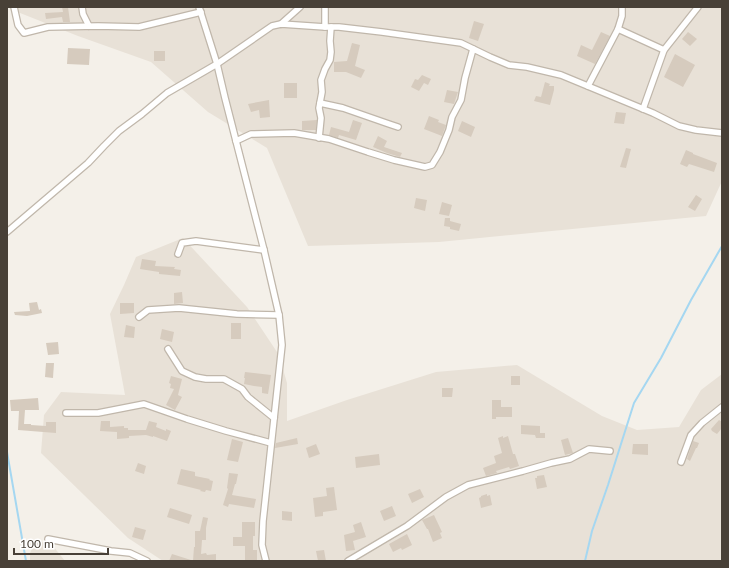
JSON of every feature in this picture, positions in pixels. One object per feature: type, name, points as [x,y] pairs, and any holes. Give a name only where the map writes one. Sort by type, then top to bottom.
[{"type":"street","points":[[14,7],[18,25],[24,33],[48,27],[139,27],[200,10],[217,64],[279,315],[282,345],[262,521],[262,545],[266,561]]},
{"type":"street","points":[[82,7],[83,14],[89,26]]},
{"type":"street","points":[[281,24],[300,7]]},
{"type":"street","points":[[319,138],[321,118],[319,108],[322,92],[320,80],[330,60],[331,52],[325,7]]},
{"type":"street","points":[[588,86],[618,29],[622,16],[622,7]]},
{"type":"street","points":[[643,109],[664,50],[698,7]]},
{"type":"street","points":[[7,232],[88,163],[119,131],[167,93],[217,64],[267,29],[281,24],[339,27],[461,43],[509,65],[527,67],[561,75],[643,109],[679,126],[696,130],[722,133]]},
{"type":"street","points":[[618,29],[664,50]]},
{"type":"street","points":[[236,141],[250,134],[294,133],[329,139],[394,160],[425,167],[432,166],[440,152],[449,130],[452,117],[461,100],[473,49]]},
{"type":"street","points":[[320,103],[343,108],[398,127]]},
{"type":"street","points":[[178,254],[182,243],[196,241],[264,250]]},
{"type":"street","points":[[139,317],[148,310],[179,308],[237,314],[279,315]]},
{"type":"street","points":[[168,349],[182,371],[194,377],[224,379],[242,389],[248,397],[274,418]]},
{"type":"street","points":[[66,413],[98,413],[144,404],[226,432],[271,443]]},
{"type":"street","points":[[681,462],[691,435],[702,423],[722,408]]},
{"type":"street","points":[[348,561],[407,526],[446,497],[468,485],[570,459],[589,449],[610,451]]},
{"type":"street","points":[[48,539],[130,553],[147,561]]},
{"type":"shaded area","points":[[9,7],[722,7],[722,181],[706,216],[439,242],[308,246],[267,148],[208,112],[151,62],[78,36],[10,9]]},
{"type":"shaded area","points":[[183,238],[247,307],[279,355],[287,383],[287,421],[347,400],[436,372],[517,365],[602,416],[637,430],[679,427],[701,390],[722,374],[722,561],[163,561],[128,538],[41,453],[44,415],[61,392],[125,395],[110,314],[136,257]]},
{"type":"shaded area","points":[[36,540],[53,546],[65,561],[30,561],[30,553]]},
{"type":"building","points":[[62,7],[68,7],[70,22],[63,22],[62,17],[46,19],[45,13],[63,12]]},
{"type":"building","points":[[474,21],[484,24],[478,41],[469,38]]},
{"type":"building","points":[[601,32],[610,36],[595,64],[577,56],[581,45],[592,50]]},
{"type":"building","points":[[688,32],[697,39],[690,46],[682,39]]},
{"type":"building","points":[[352,43],[360,45],[355,66],[365,70],[361,78],[346,72],[334,72],[334,62],[347,61]]},
{"type":"building","points":[[68,48],[90,49],[89,65],[67,64]]},
{"type":"building","points":[[154,51],[165,51],[165,61],[154,61]]},
{"type":"building","points":[[675,54],[695,65],[683,87],[664,77]]},
{"type":"building","points":[[422,75],[431,79],[428,85],[424,83],[419,91],[411,87],[415,79],[418,80]]},
{"type":"building","points":[[545,82],[550,84],[549,86],[554,86],[550,105],[534,101],[536,96],[541,97]]},
{"type":"building","points":[[284,83],[297,83],[297,98],[284,98]]},
{"type":"building","points":[[447,90],[458,92],[454,104],[444,102]]},
{"type":"building","points":[[269,100],[270,117],[260,118],[259,110],[251,112],[248,104]]},
{"type":"building","points":[[616,112],[626,113],[624,124],[614,123]]},
{"type":"building","points":[[429,116],[446,125],[442,136],[424,129]]},
{"type":"building","points":[[317,120],[316,130],[302,130],[302,121]]},
{"type":"building","points":[[353,120],[362,123],[356,140],[339,135],[338,138],[329,135],[331,127],[349,132]]},
{"type":"building","points":[[462,121],[475,127],[471,137],[458,131]]},
{"type":"building","points":[[378,136],[387,141],[384,147],[402,153],[400,157],[373,147]]},
{"type":"building","points":[[626,148],[631,149],[626,168],[620,167]]},
{"type":"building","points":[[686,150],[717,163],[714,172],[689,164],[687,167],[680,164]]},
{"type":"building","points":[[696,195],[702,199],[695,211],[688,207]]},
{"type":"building","points":[[416,198],[427,200],[425,211],[414,208]]},
{"type":"building","points":[[442,202],[452,205],[449,216],[439,214]]},
{"type":"building","points":[[445,218],[450,218],[450,221],[461,224],[459,231],[444,226]]},
{"type":"building","points":[[142,259],[156,261],[155,266],[175,267],[174,269],[181,270],[180,276],[159,274],[159,272],[140,269]]},
{"type":"building","points":[[182,292],[183,303],[174,304],[174,293]]},
{"type":"building","points":[[37,302],[39,310],[41,309],[42,313],[27,316],[15,315],[14,312],[30,311],[29,303]]},
{"type":"building","points":[[120,303],[134,303],[134,313],[120,314]]},
{"type":"building","points":[[231,323],[241,323],[241,339],[231,339]]},
{"type":"building","points":[[126,325],[135,327],[134,338],[124,337]]},
{"type":"building","points":[[162,329],[174,332],[172,342],[160,339]]},
{"type":"building","points":[[58,342],[59,354],[48,355],[46,343]]},
{"type":"building","points":[[46,363],[54,363],[53,378],[45,377]]},
{"type":"building","points":[[245,372],[271,375],[268,394],[262,393],[262,387],[244,384]]},
{"type":"building","points":[[171,376],[182,379],[178,395],[182,397],[175,410],[166,405],[174,389],[170,388],[171,384],[169,383]]},
{"type":"building","points":[[511,376],[520,376],[520,385],[511,385]]},
{"type":"building","points":[[442,388],[453,388],[452,397],[442,397]]},
{"type":"building","points":[[38,398],[39,410],[25,410],[24,424],[46,426],[46,422],[56,422],[56,433],[18,430],[19,411],[11,411],[10,400]]},
{"type":"building","points":[[492,400],[501,400],[501,407],[512,407],[512,417],[496,417],[496,419],[492,419]]},
{"type":"building","points":[[719,420],[722,422],[722,428],[717,434],[711,429]]},
{"type":"building","points":[[101,421],[110,421],[110,427],[124,426],[124,428],[128,428],[128,430],[146,430],[149,421],[157,423],[156,427],[166,431],[166,429],[171,431],[167,441],[146,435],[129,436],[129,438],[117,439],[117,432],[100,431]]},
{"type":"building","points":[[521,425],[540,426],[540,433],[545,433],[545,438],[536,438],[535,435],[521,434]]},
{"type":"building","points":[[503,436],[503,438],[508,436],[513,454],[515,454],[519,466],[510,469],[509,467],[496,471],[497,473],[486,476],[483,468],[496,463],[494,456],[502,453],[498,438]]},
{"type":"building","points":[[297,438],[298,444],[275,448],[276,443]]},
{"type":"building","points":[[568,438],[573,453],[565,455],[561,440]]},
{"type":"building","points":[[232,439],[243,442],[238,462],[227,460]]},
{"type":"building","points":[[693,441],[699,443],[690,461],[687,459]]},
{"type":"building","points":[[316,444],[320,454],[309,458],[306,448]]},
{"type":"building","points":[[633,444],[648,444],[648,455],[632,454]]},
{"type":"building","points":[[379,454],[380,465],[356,468],[355,457]]},
{"type":"building","points":[[138,463],[146,466],[144,474],[135,471]]},
{"type":"building","points":[[181,469],[195,472],[195,476],[213,481],[211,491],[200,491],[201,490],[177,484]]},
{"type":"building","points":[[229,473],[238,474],[232,495],[256,499],[254,508],[229,504],[228,507],[223,505],[228,489]]},
{"type":"building","points":[[544,475],[547,487],[537,489],[535,478],[537,478],[537,476]]},
{"type":"building","points":[[334,487],[337,510],[323,512],[323,516],[315,517],[313,498],[327,496],[326,488]]},
{"type":"building","points":[[420,489],[424,497],[412,503],[408,494]]},
{"type":"building","points":[[487,494],[487,496],[490,495],[492,505],[481,508],[479,498]]},
{"type":"building","points":[[392,506],[396,516],[384,521],[380,511]]},
{"type":"building","points":[[170,508],[192,515],[189,524],[167,517]]},
{"type":"building","points":[[282,511],[292,512],[292,521],[282,520]]},
{"type":"building","points":[[434,515],[442,532],[440,533],[442,538],[433,542],[428,529],[422,520]]},
{"type":"building","points":[[203,517],[208,518],[206,540],[202,540],[201,554],[216,554],[216,561],[193,561],[195,531],[200,531]]},
{"type":"building","points":[[242,522],[255,522],[253,550],[257,550],[257,561],[245,561],[245,546],[233,546],[233,537],[242,537]]},
{"type":"building","points":[[361,522],[366,537],[353,541],[355,550],[346,551],[344,535],[355,532],[353,525]]},
{"type":"building","points":[[135,527],[146,530],[143,540],[132,537]]},
{"type":"building","points":[[407,534],[412,545],[402,550],[401,548],[393,552],[389,544]]},
{"type":"building","points":[[324,550],[326,561],[318,561],[316,551]]},
{"type":"building","points":[[172,554],[191,560],[169,561]]},
{"type":"waterway","points":[[585,561],[592,531],[634,403],[661,358],[691,300],[722,246]]},
{"type":"waterway","points":[[7,452],[26,561]]}]
